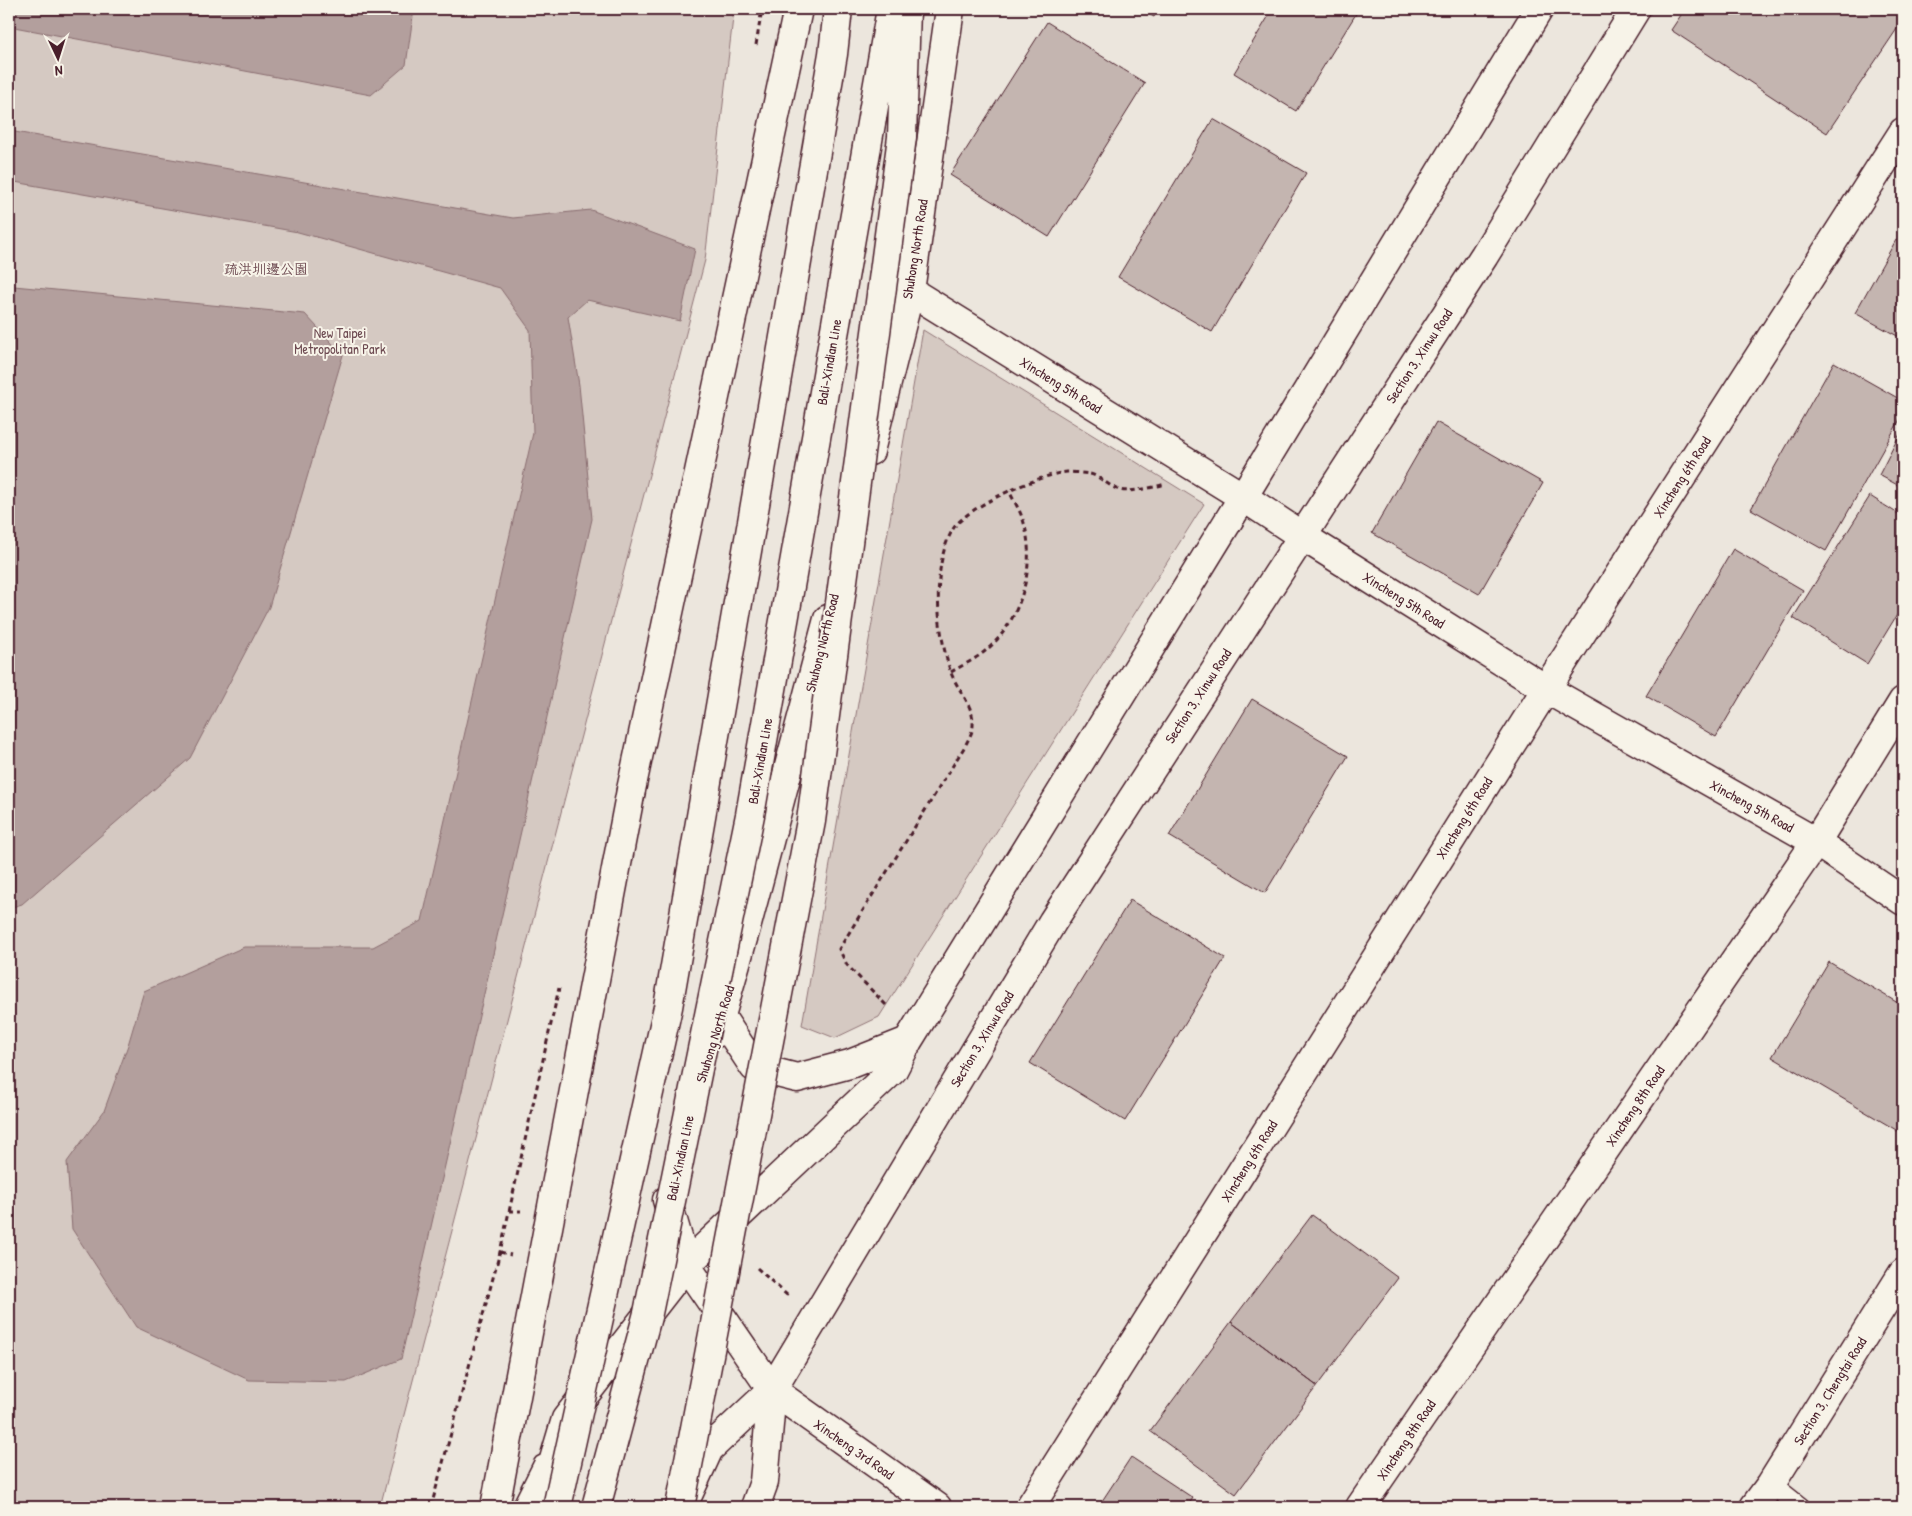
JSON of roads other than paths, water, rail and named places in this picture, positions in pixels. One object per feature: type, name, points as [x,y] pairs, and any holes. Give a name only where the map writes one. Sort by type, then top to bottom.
[{"type":"main road","points":[[495,1507],[631,790],[798,9]]},
{"type":"main road","points":[[557,1507],[668,1007],[833,54],[838,9]]},
{"type":"main road","name":"Bali-Xindian Line","points":[[596,1507],[648,1313],[750,815],[891,9]]},
{"type":"main road","points":[[681,1507],[811,821],[902,137],[906,9]]},
{"type":"main road","name":"Shuhong North Road","points":[[772,1390],[686,1265],[664,1191],[721,1017],[818,659],[910,291],[950,9]]},
{"type":"main road","points":[[540,1507],[566,1419],[686,1265],[893,1070],[908,1041],[1243,497],[1539,9]]},
{"type":"main road","name":"Section 3, Xinwu Road","points":[[772,1390],[1052,921],[1484,256],[1636,9]]},
{"type":"main road","name":"Xincheng 6th Road","points":[[1030,1507],[1546,689],[1903,132]]},
{"type":"main road","name":"Xincheng 5th Road","points":[[910,291],[1243,497],[1546,689],[1816,842],[1903,901]]},
{"type":"main road","name":"Xincheng 8th Road","points":[[1360,1507],[1816,842],[1903,701]]},
{"type":"main road","points":[[721,1017],[754,1066],[797,1078],[850,1064],[908,1041]]},
{"type":"main road","name":"Section 3, Chengtai Road","points":[[1754,1507],[1771,1484],[1903,1273]]},
{"type":"main road","points":[[681,1507],[709,1449],[772,1390]]},
{"type":"main road","points":[[755,1507],[764,1482],[772,1390]]},
{"type":"main road","name":"Xincheng 3rd Road","points":[[772,1390],[937,1507]]},
{"type":"lane","points":[[522,1507],[566,1419]]},
{"type":"lane","points":[[1771,1484],[1800,1507]]},
{"type":"park label","name":"疏洪圳邊公園","points":[[266,269]]},
{"type":"park label","name":"New Taipei Metropolitan Park","points":[[340,342]]}]
